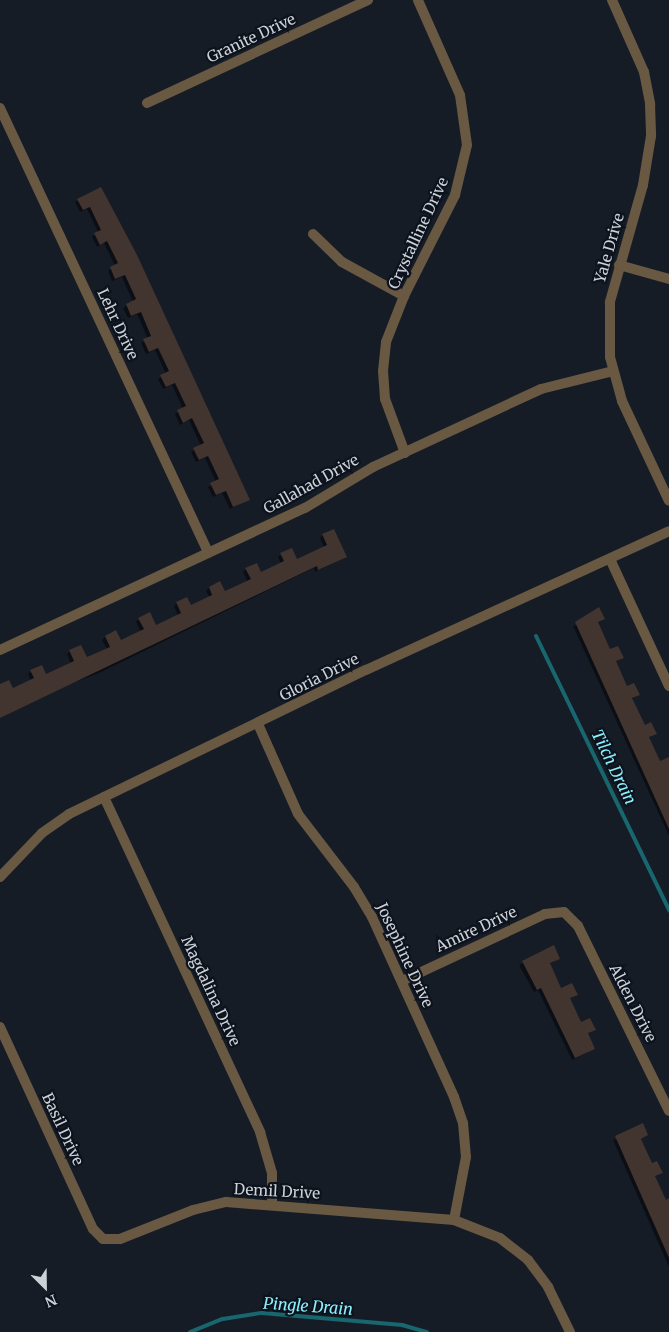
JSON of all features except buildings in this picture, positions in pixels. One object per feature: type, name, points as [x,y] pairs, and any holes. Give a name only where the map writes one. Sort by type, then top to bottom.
[{"type":"street","name":"Granite Drive","points":[[147,103],[368,0]]},
{"type":"street","name":"Crystalline Drive","points":[[404,453],[388,414],[383,385],[386,342],[404,296],[455,195],[467,145],[460,94],[418,0]]},
{"type":"street","name":"Yale Drive","points":[[612,0],[644,72],[651,120],[647,168],[619,264],[608,321],[613,371],[625,410],[669,501]]},
{"type":"street","name":"Lehr Drive","points":[[0,108],[208,552]]},
{"type":"street","points":[[313,234],[342,262],[404,296]]},
{"type":"street","points":[[619,264],[669,279]]},
{"type":"street","name":"Gallahad Drive","points":[[0,650],[305,508],[360,474],[540,389],[613,371]]},
{"type":"street","name":"Gloria Drive","points":[[0,877],[42,833],[69,814],[366,670],[669,532]]},
{"type":"street","points":[[610,559],[669,686]]},
{"type":"street","name":"Josephine Drive","points":[[258,724],[298,814],[354,887],[402,981],[454,1096],[463,1123],[465,1165],[454,1220]]},
{"type":"street","name":"Magdalina Drive","points":[[104,797],[260,1132],[272,1173],[272,1204]]},
{"type":"street","name":"Amire Drive","points":[[402,981],[546,914],[564,912]]},
{"type":"street","name":"Alden Drive","points":[[564,912],[578,926],[669,1111]]},
{"type":"street","name":"Basil Drive","points":[[0,1028],[93,1229],[103,1240]]},
{"type":"street","name":"Demil Drive","points":[[103,1240],[120,1239],[193,1210],[226,1202],[272,1204],[454,1220],[500,1238],[528,1260],[548,1287],[570,1332]]},
{"type":"waterway","name":"Tilch Drain","points":[[536,636],[669,910]]},
{"type":"waterway","name":"Pingle Drain","points":[[190,1332],[223,1319],[262,1313],[402,1325],[427,1332]]}]
